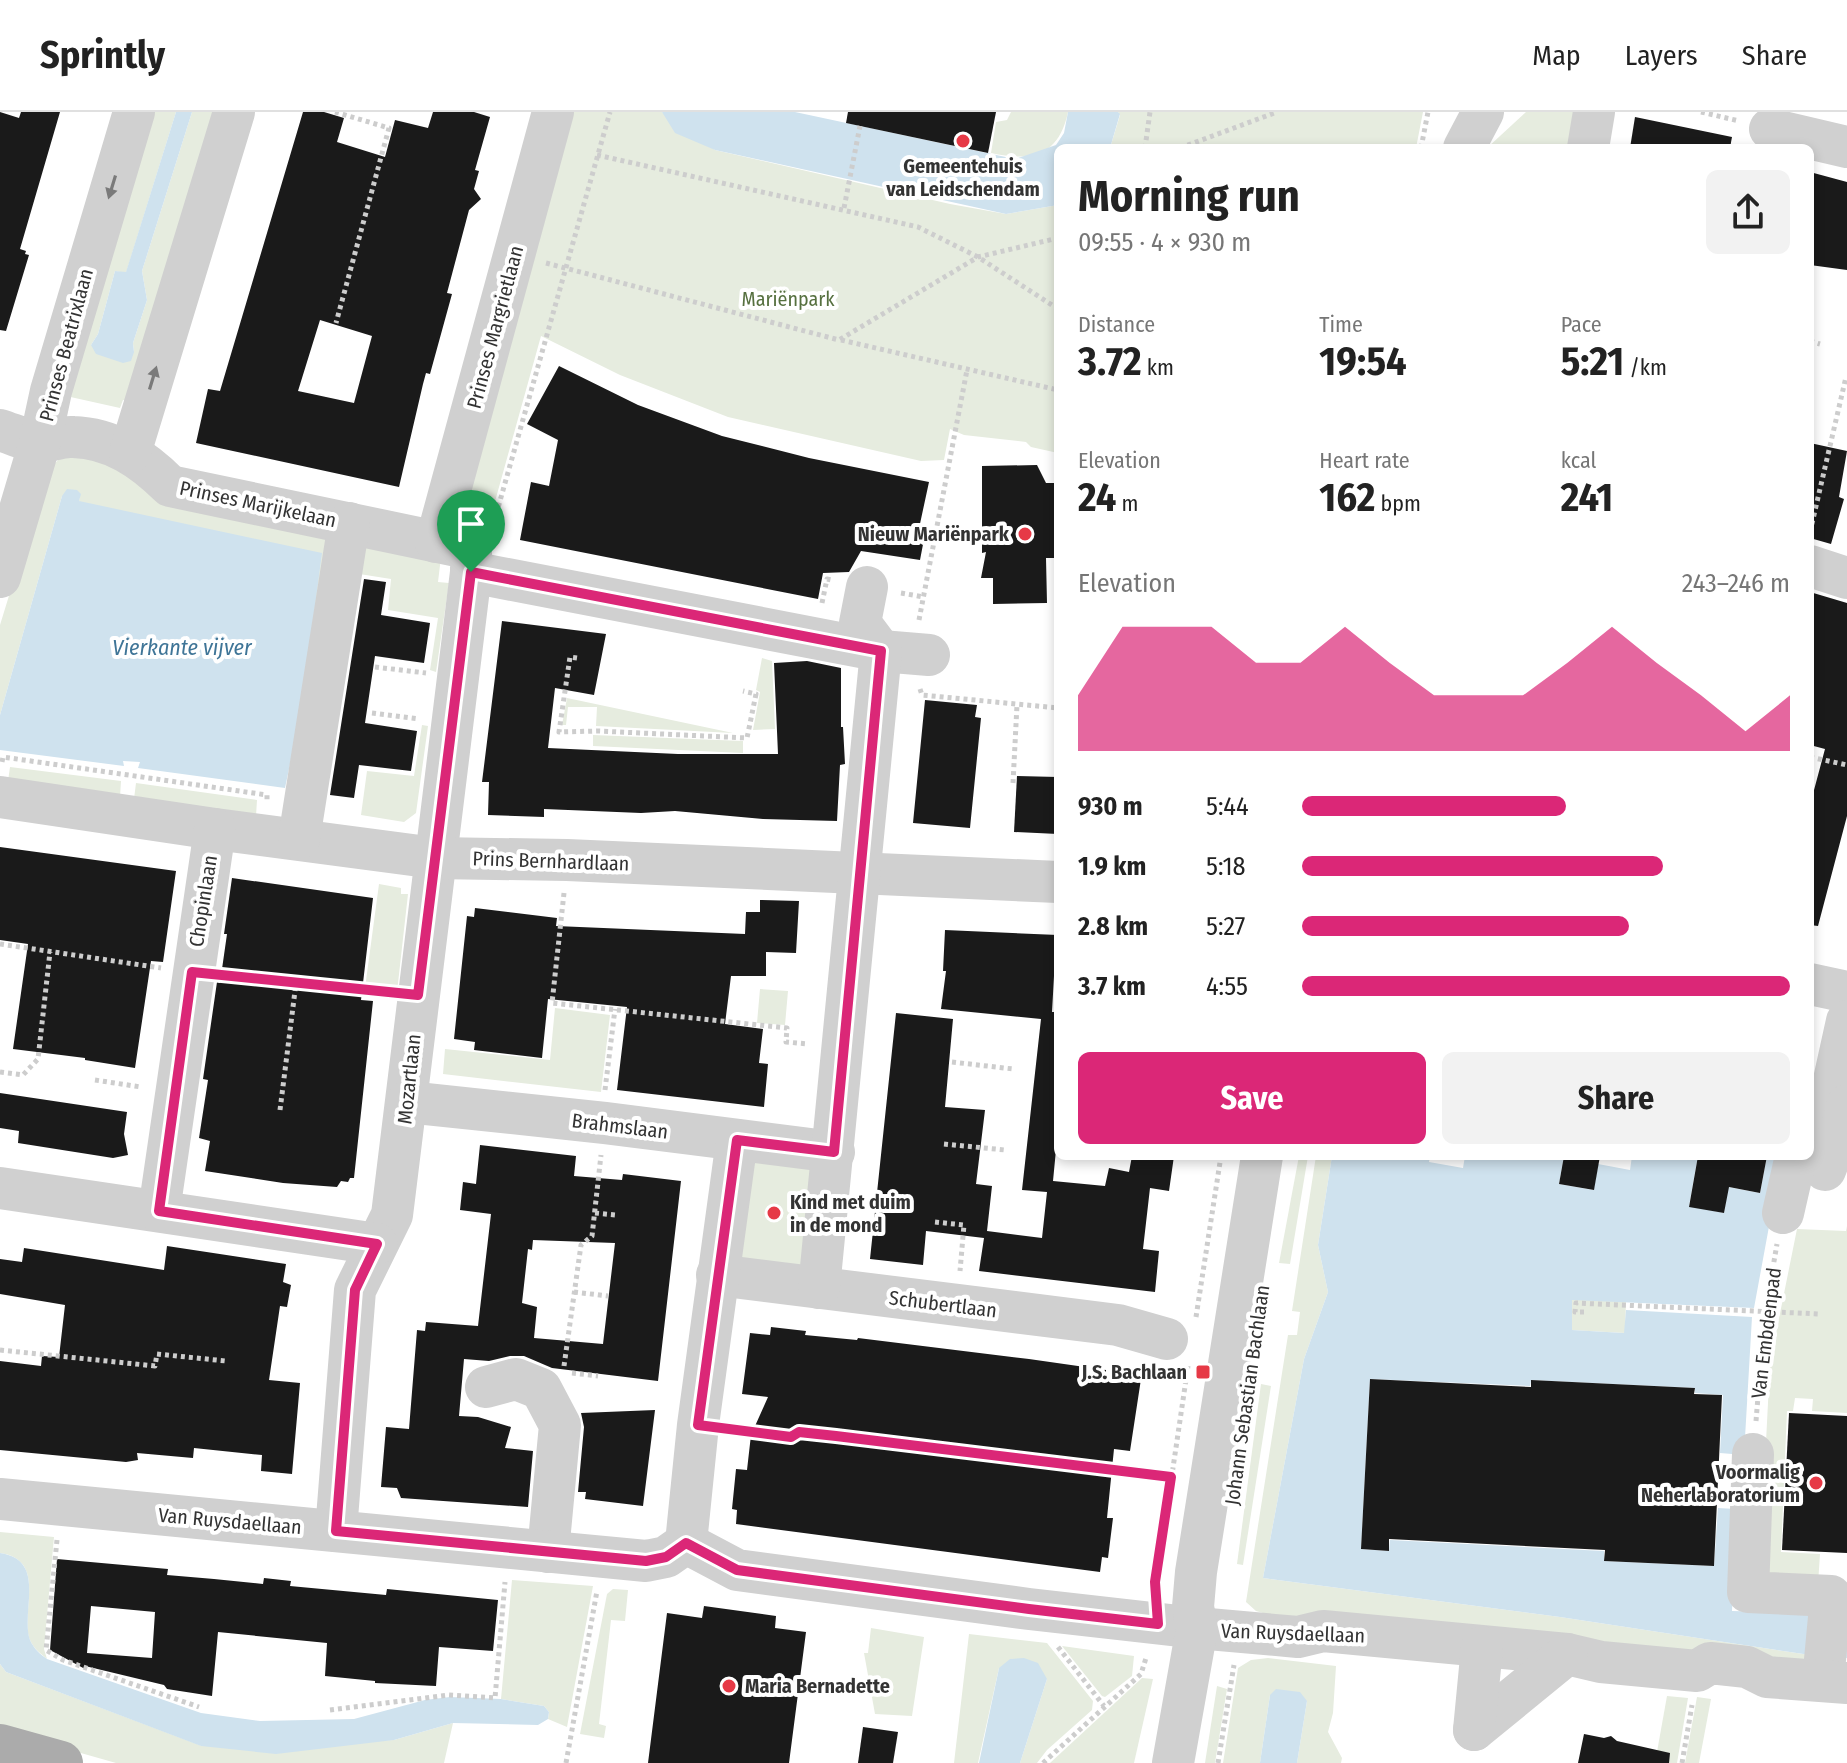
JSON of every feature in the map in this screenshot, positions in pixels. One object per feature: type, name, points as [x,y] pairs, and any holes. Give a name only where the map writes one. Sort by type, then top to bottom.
[{"type":"main road","points":[[0,1746],[61,1763]]},
{"type":"street","name":"Prinses Beatrixlaan","points":[[0,577],[40,442],[51,391],[134,112]]},
{"type":"street","points":[[130,453],[234,112]]},
{"type":"street","name":"Prinses Margrietlaan","points":[[436,542],[553,112]]},
{"type":"street","points":[[1444,144],[1449,112]]},
{"type":"street","points":[[1466,144],[1483,112]]},
{"type":"street","points":[[1589,144],[1594,112]]},
{"type":"street","points":[[1770,129],[1847,147]]},
{"type":"street","name":"Prinses Marijkelaan","points":[[0,430],[40,442],[70,436],[97,440],[148,464],[170,486],[471,549],[471,572]]},
{"type":"street","points":[[299,839],[349,523]]},
{"type":"street","points":[[1814,567],[1847,578]]},
{"type":"street","points":[[471,572],[907,654]]},
{"type":"street","name":"Mozartlaan","points":[[336,1531],[355,1290],[392,1215],[471,572]]},
{"type":"street","points":[[867,587],[860,623],[907,654]]},
{"type":"street","points":[[819,1288],[859,875],[907,654]]},
{"type":"street","name":"Prins Bernhardlaan","points":[[0,797],[435,858],[567,860],[1054,882]]},
{"type":"street","name":"Chopinlaan","points":[[159,1211],[215,829]]},
{"type":"street","points":[[1814,985],[1847,992]]},
{"type":"street","points":[[1814,1144],[1827,1112],[1844,1049]]},
{"type":"street","name":"Brahmslaan","points":[[407,1102],[834,1152]]},
{"type":"street","points":[[1814,1150],[1843,1124],[1847,1104]]},
{"type":"street","points":[[686,1543],[698,1425],[737,1140]]},
{"type":"street","name":"Johann Sebastian Bachlaan","points":[[1173,1763],[1178,1626],[1193,1607],[1261,1160]]},
{"type":"street","name":"Johann Sebastian Bachlaan","points":[[1178,1626],[1211,1612],[1219,1588],[1281,1160]]},
{"type":"street","points":[[1783,1213],[1807,1160]]},
{"type":"street","points":[[0,1188],[377,1244]]},
{"type":"street","name":"Schubertlaan","points":[[717,1275],[1118,1325],[1184,1340]]},
{"type":"street","points":[[486,1387],[516,1379],[541,1389],[560,1425],[528,1550]]},
{"type":"street","points":[[1753,1454],[1748,1592],[1831,1596],[1831,1659]]},
{"type":"street","name":"Van Ruysdaellaan","points":[[0,1499],[646,1561],[666,1557],[686,1543],[737,1570],[1029,1609],[1298,1637],[1323,1631],[1567,1654],[1601,1662],[1697,1671],[1710,1663],[1747,1667],[1767,1677],[1831,1659]]},
{"type":"street","points":[[1482,1647],[1474,1730],[1567,1654]]},
{"type":"path","points":[[335,112],[389,128],[336,323]]},
{"type":"path","points":[[492,527],[610,112]]},
{"type":"path","points":[[1146,144],[1150,112]]},
{"type":"path","points":[[1191,144],[1277,112]]},
{"type":"path","points":[[1422,144],[1428,112]]},
{"type":"path","points":[[844,208],[860,126]]},
{"type":"path","points":[[597,155],[918,227],[978,257],[1054,306]]},
{"type":"path","points":[[839,340],[978,257],[1054,239]]},
{"type":"path","points":[[565,269],[839,340],[1054,389]]},
{"type":"path","points":[[1814,342],[1820,344]]},
{"type":"path","points":[[967,370],[937,536],[924,597],[907,654],[922,695],[1054,708]]},
{"type":"path","points":[[1814,515],[1846,377]]},
{"type":"path","points":[[937,536],[992,539]]},
{"type":"path","points":[[820,616],[827,579],[924,597]]},
{"type":"path","points":[[577,658],[570,657],[559,732],[747,738],[756,694],[743,691]]},
{"type":"path","points":[[375,667],[457,677]]},
{"type":"path","points":[[1013,783],[1017,705]]},
{"type":"path","points":[[372,713],[452,723]]},
{"type":"path","points":[[0,769],[3,757],[267,795],[266,805],[274,805]]},
{"type":"path","points":[[1814,758],[1847,765]]},
{"type":"path","points":[[567,860],[552,1003],[787,1028],[786,1042],[843,1047]]},
{"type":"path","points":[[0,944],[192,972],[418,995]]},
{"type":"path","points":[[0,1072],[23,1075],[38,1059],[50,952]]},
{"type":"path","points":[[280,1110],[296,983]]},
{"type":"path","points":[[598,1376],[563,1372],[581,1245],[592,1236],[615,1009]]},
{"type":"path","points":[[952,1062],[1013,1069]]},
{"type":"path","points":[[95,1080],[175,1092]]},
{"type":"path","points":[[944,1144],[1005,1150]]},
{"type":"path","points":[[1043,1763],[1141,1674],[1178,1626],[1155,1582],[1171,1477],[1184,1340],[1220,1160]]},
{"type":"path","points":[[595,1213],[616,1215]]},
{"type":"path","name":"Van Embdenpad","points":[[1753,1454],[1765,1313],[1783,1213]]},
{"type":"path","points":[[935,1222],[964,1225],[958,1306]]},
{"type":"path","points":[[574,1292],[608,1296]]},
{"type":"path","points":[[1584,1312],[1575,1312],[1576,1303],[1820,1314]]},
{"type":"path","points":[[0,1350],[155,1366],[157,1354],[226,1361]]},
{"type":"path","points":[[698,1425],[791,1437],[799,1432],[836,1436],[1171,1477]]},
{"type":"path","points":[[60,1505],[46,1650],[63,1660],[199,1707]]},
{"type":"path","points":[[330,1710],[449,1695],[495,1698],[528,1550]]},
{"type":"path","points":[[566,1763],[604,1558]]},
{"type":"path","points":[[1218,1763],[1239,1631]]},
{"type":"path","points":[[1053,1640],[1104,1706]]},
{"type":"path","points":[[1682,1763],[1697,1671]]},
{"type":"green space","points":[[142,112],[176,112],[126,273],[115,271],[98,334],[91,345],[134,352],[133,343],[147,300],[142,271],[192,112],[226,112],[130,402],[123,400],[120,408],[57,394]]},
{"type":"green space","name":"Mariënpark","points":[[567,112],[662,112],[715,150],[950,204],[1006,214],[1054,206],[1054,452],[1031,447],[1026,442],[964,435],[950,429],[944,460],[921,461],[728,417],[620,375],[541,336],[494,505],[463,496]]},
{"type":"green space","points":[[1011,112],[1068,112],[1058,138],[1041,152],[1019,157],[991,153],[996,122],[1007,120]]},
{"type":"green space","points":[[1118,112],[1423,112],[1417,144],[1111,144],[1120,115]]},
{"type":"green space","points":[[1526,112],[1575,112],[1570,144],[1491,144]]},
{"type":"green space","points":[[71,453],[332,533],[301,712],[79,501],[80,494],[62,496],[0,715],[0,625],[47,472],[58,460]]},
{"type":"green space","points":[[359,539],[441,557],[438,582],[449,583],[436,672],[430,670],[438,618],[388,610],[391,579],[353,573]]},
{"type":"green space","points":[[762,658],[772,661],[775,729],[753,730],[760,692],[756,690]]},
{"type":"green space","points":[[567,698],[733,733],[596,726],[597,707],[568,707],[566,725],[562,725]]},
{"type":"green space","points":[[422,725],[428,726],[416,813],[404,822],[361,815],[367,771],[414,776]]},
{"type":"green space","points":[[593,735],[743,741],[743,753],[593,746]]},
{"type":"green space","points":[[10,767],[121,781],[120,797],[8,781]]},
{"type":"green space","points":[[136,783],[257,800],[256,816],[134,799]]},
{"type":"green space","points":[[379,884],[401,888],[401,894],[408,894],[397,992],[365,988]]},
{"type":"green space","points":[[760,989],[788,991],[785,1025],[757,1023]]},
{"type":"green space","points":[[555,1008],[610,1015],[601,1092],[443,1074],[445,1049],[550,1060]]},
{"type":"green space","points":[[765,1157],[809,1165],[815,1179],[802,1268],[741,1261],[750,1164]]},
{"type":"green space","points":[[1298,1160],[1307,1160],[1290,1264],[1279,1263]]},
{"type":"green space","points":[[1315,1160],[1331,1160],[1318,1245],[1328,1292],[1304,1359],[1263,1578],[1560,1617],[1810,1655],[1808,1660],[1270,1615],[1256,1611],[1246,1602],[1288,1335],[1297,1335],[1300,1312],[1292,1311]]},
{"type":"green space","points":[[1847,1226],[1847,1413],[1812,1411],[1813,1399],[1795,1398],[1793,1411],[1787,1411],[1781,1552],[1820,1554],[1818,1584],[1759,1581],[1770,1363],[1797,1229],[1846,1231]]},
{"type":"green space","points":[[1572,1299],[1626,1301],[1625,1333],[1571,1330]]},
{"type":"green space","points":[[1261,1384],[1271,1386],[1243,1565],[1237,1564]]},
{"type":"green space","points":[[0,1532],[54,1537],[44,1649],[47,1659],[30,1640],[28,1576],[24,1566],[15,1558],[0,1553]]},
{"type":"green space","points":[[512,1580],[593,1586],[567,1727],[548,1719],[549,1712],[544,1706],[501,1699]]},
{"type":"green space","points":[[613,1589],[628,1590],[625,1621],[611,1620],[599,1724],[606,1726],[604,1738],[580,1734],[607,1594]]},
{"type":"green space","points":[[871,1628],[924,1637],[912,1716],[875,1714],[864,1653],[868,1653]]},
{"type":"green space","points":[[969,1634],[1047,1643],[1093,1701],[1092,1710],[1047,1750],[1037,1763],[1020,1763],[1047,1679],[999,1668],[978,1763],[954,1763]]},
{"type":"green space","points":[[1062,1646],[1134,1656],[1132,1676],[1105,1697],[1102,1696]]},
{"type":"green space","points":[[1268,1658],[1336,1666],[1333,1713],[1328,1732],[1342,1758],[1341,1763],[1297,1763],[1307,1701],[1270,1695],[1260,1763],[1223,1763],[1238,1668],[1251,1660]]},
{"type":"green space","points":[[0,1664],[6,1672],[202,1746],[394,1740],[453,1723],[444,1763],[116,1763],[0,1730]]},
{"type":"green space","points":[[1142,1678],[1153,1679],[1134,1763],[1050,1763]]},
{"type":"green space","points":[[1217,1686],[1227,1689],[1215,1763],[1205,1763]]},
{"type":"green space","points":[[1667,1696],[1688,1698],[1677,1763],[1655,1763]]},
{"type":"green space","points":[[1697,1697],[1711,1699],[1699,1763],[1685,1763]]},
{"type":"water","points":[[176,112],[192,112],[142,271],[147,300],[133,343],[134,352],[131,361],[123,363],[96,354],[91,345],[98,334],[115,271],[126,272]]},
{"type":"water","points":[[662,112],[795,112],[1015,159],[1054,146],[1054,206],[1006,214],[715,150],[675,133]]},
{"type":"water","points":[[1068,112],[1120,114],[1111,144],[1057,144],[1064,133]]},
{"type":"water","name":"Vierkante vijver","points":[[67,489],[77,490],[81,494],[79,501],[322,553],[301,712],[285,788],[138,768],[140,762],[123,761],[124,766],[0,750],[0,715],[62,496]]},
{"type":"water","points":[[1331,1160],[1429,1160],[1463,1168],[1464,1160],[1563,1160],[1559,1184],[1593,1190],[1598,1164],[1630,1170],[1631,1160],[1697,1160],[1689,1206],[1724,1213],[1728,1187],[1760,1193],[1766,1160],[1781,1160],[1754,1308],[1572,1300],[1572,1330],[1624,1333],[1626,1310],[1752,1317],[1744,1455],[1720,1453],[1723,1395],[1695,1393],[1695,1388],[1531,1380],[1530,1386],[1370,1379],[1361,1549],[1389,1551],[1390,1540],[1604,1551],[1604,1561],[1714,1566],[1718,1508],[1736,1509],[1732,1611],[1817,1613],[1847,1619],[1847,1658],[1263,1578],[1304,1359],[1328,1292],[1318,1245]]},
{"type":"water","points":[[0,1553],[15,1558],[24,1566],[28,1576],[30,1640],[47,1659],[201,1713],[260,1721],[354,1719],[425,1700],[450,1697],[501,1699],[544,1706],[549,1712],[548,1719],[538,1725],[453,1723],[394,1740],[276,1754],[201,1746],[6,1672],[0,1664]]},
{"type":"water","points":[[1024,1658],[1038,1663],[1047,1679],[1020,1763],[979,1763],[999,1668],[1010,1659]]},
{"type":"water","points":[[1276,1689],[1300,1692],[1307,1701],[1297,1763],[1260,1763],[1270,1695]]},
{"type":"building","points":[[0,112],[19,118],[21,112],[60,112],[20,249],[29,255],[6,331],[0,330]]},
{"type":"building","points":[[303,112],[324,112],[344,118],[337,142],[385,157],[395,120],[428,128],[433,112],[474,112],[490,117],[475,170],[479,171],[474,189],[481,199],[469,210],[447,293],[452,294],[430,374],[426,373],[399,487],[196,443],[208,389],[220,391]],"holes":[[[320,320],[372,336],[354,403],[298,391]]]},
{"type":"building","name":"Gemeentehuis van Leidschendam","points":[[848,112],[996,112],[988,153],[846,123]]},
{"type":"building","points":[[1635,117],[1732,137],[1731,144],[1631,144]]},
{"type":"building","points":[[1814,173],[1847,182],[1847,270],[1814,266]]},
{"type":"building","points":[[559,366],[638,405],[722,436],[809,458],[929,482],[918,533],[925,534],[920,560],[861,551],[849,572],[823,573],[818,599],[520,540],[531,482],[549,486],[558,440],[527,424]]},
{"type":"building","points":[[1814,444],[1847,451],[1839,497],[1844,499],[1831,544],[1814,539]]},
{"type":"building","name":"Nieuw Mariënpark","points":[[1037,465],[1046,483],[1054,483],[1054,558],[1046,558],[1047,603],[993,604],[993,578],[981,578],[986,552],[982,553],[982,466]]},
{"type":"building","points":[[364,579],[386,582],[381,615],[430,623],[424,663],[375,656],[365,723],[417,731],[411,771],[359,765],[354,798],[330,795]]},
{"type":"building","points":[[1814,593],[1847,603],[1847,816],[1818,926],[1814,926],[1814,790],[1825,749],[1814,746]]},
{"type":"building","points":[[502,621],[606,634],[594,695],[555,688],[548,748],[678,754],[778,754],[774,663],[807,661],[841,668],[841,727],[845,764],[840,765],[837,821],[763,819],[675,811],[641,813],[544,809],[544,817],[488,815],[489,782],[482,782]]},
{"type":"building","points":[[925,700],[977,705],[975,717],[981,718],[970,828],[913,823]]},
{"type":"building","points":[[1017,776],[1054,777],[1054,834],[1014,832]]},
{"type":"building","points":[[0,847],[176,871],[163,962],[151,961],[135,1068],[13,1049],[28,944],[0,940]]},
{"type":"building","points":[[232,878],[373,898],[361,1000],[373,1001],[354,1178],[348,1182],[341,1181],[337,1187],[283,1183],[205,1171],[210,1141],[199,1138],[208,1080],[203,1079],[217,982],[220,983]]},
{"type":"building","points":[[760,900],[799,901],[796,953],[766,952],[766,976],[731,976],[725,1024],[763,1029],[759,1063],[768,1064],[764,1107],[617,1090],[627,1007],[548,999],[542,1058],[474,1050],[475,1042],[454,1039],[467,916],[474,917],[475,908],[557,918],[556,926],[745,934],[746,912],[760,912]]},
{"type":"building","points":[[945,930],[1054,935],[1053,1181],[1105,1186],[1109,1168],[1129,1172],[1131,1160],[1173,1160],[1169,1191],[1150,1188],[1143,1249],[1159,1251],[1155,1292],[979,1271],[984,1238],[926,1231],[923,1265],[870,1259],[896,1013],[953,1019],[945,1107],[985,1110],[976,1184],[992,1186],[987,1231],[1042,1238],[1047,1192],[1022,1190],[1041,1019],[941,1009],[946,971],[943,971]]},
{"type":"building","points":[[0,1093],[127,1112],[124,1134],[128,1155],[113,1158],[18,1143],[19,1131],[0,1128]]},
{"type":"building","points":[[480,1145],[576,1156],[574,1176],[622,1180],[623,1174],[681,1181],[658,1381],[552,1368],[524,1356],[489,1361],[464,1359],[459,1416],[478,1417],[511,1427],[505,1448],[533,1451],[528,1507],[401,1498],[397,1488],[381,1487],[386,1427],[409,1429],[417,1330],[425,1331],[426,1322],[478,1326],[491,1214],[460,1210],[463,1182],[476,1184]],"holes":[[[533,1240],[615,1243],[603,1344],[534,1338],[537,1307],[522,1303],[528,1249],[532,1250]]]},
{"type":"building","points":[[1563,1160],[1599,1160],[1594,1190],[1559,1184]]},
{"type":"building","points":[[1697,1160],[1766,1160],[1760,1193],[1729,1187],[1724,1213],[1689,1207]]},
{"type":"building","points":[[167,1246],[286,1264],[283,1282],[291,1285],[287,1307],[280,1306],[269,1380],[300,1383],[292,1474],[261,1471],[262,1455],[194,1448],[193,1458],[137,1453],[138,1460],[126,1462],[0,1450],[0,1361],[41,1366],[42,1356],[59,1357],[65,1305],[0,1294],[0,1259],[22,1262],[24,1248],[164,1270]]},
{"type":"building","points":[[771,1327],[806,1331],[805,1335],[858,1338],[1029,1359],[1106,1370],[1106,1374],[1141,1379],[1130,1451],[1114,1449],[1107,1518],[1113,1518],[1108,1558],[1102,1557],[1100,1572],[736,1524],[737,1510],[732,1509],[736,1469],[747,1470],[751,1435],[768,1397],[742,1394],[750,1333],[770,1335]]},
{"type":"building","points":[[1370,1379],[1531,1387],[1531,1380],[1695,1388],[1694,1394],[1722,1395],[1714,1566],[1604,1561],[1605,1550],[1389,1539],[1389,1551],[1361,1549]]},
{"type":"building","points":[[655,1410],[643,1506],[585,1499],[586,1492],[578,1492],[584,1427],[581,1413]]},
{"type":"building","name":"Voormalig Neherlaboratorium","points":[[1789,1413],[1847,1416],[1847,1553],[1782,1550]]},
{"type":"building","points":[[57,1559],[168,1569],[167,1575],[263,1584],[264,1578],[291,1581],[290,1586],[386,1595],[387,1589],[498,1600],[493,1651],[439,1647],[436,1686],[375,1683],[325,1676],[327,1643],[218,1632],[212,1696],[167,1689],[164,1685],[85,1666],[85,1669],[50,1650]],"holes":[[[91,1606],[155,1612],[152,1658],[87,1653]]]},
{"type":"building","name":"Maria Bernadette","points":[[704,1606],[776,1616],[775,1628],[806,1632],[789,1763],[648,1763],[667,1613],[702,1618]]},
{"type":"building","name":"Maria Bernadette","points":[[863,1727],[898,1732],[893,1763],[858,1763]]},
{"type":"building","points":[[1584,1734],[1604,1738],[1611,1736],[1617,1741],[1670,1753],[1669,1763],[1578,1763]]},
{"type":"place","name":"Gemeentehuis van Leidschendam","points":[[963,141]]},
{"type":"place","name":"Nieuw Mariënpark","points":[[1025,534]]},
{"type":"place","name":"Kind met duim in de mond","points":[[774,1213]]},
{"type":"place","name":"J.S. Bachlaan","points":[[1203,1372]]},
{"type":"place","name":"Voormalig Neherlaboratorium","points":[[1816,1483]]},
{"type":"place","name":"Maria Bernadette","points":[[729,1686]]},
{"type":"route","points":[[471,572],[881,651],[834,1152],[737,1140],[698,1425],[791,1437],[799,1432],[836,1436],[1171,1477],[1155,1582],[1158,1624],[737,1570],[686,1543],[666,1557],[646,1561],[336,1531],[355,1290],[377,1244],[159,1211],[192,972],[418,995],[471,572]]}]
